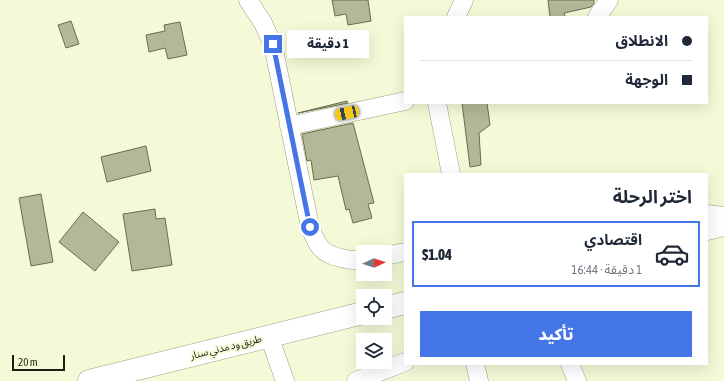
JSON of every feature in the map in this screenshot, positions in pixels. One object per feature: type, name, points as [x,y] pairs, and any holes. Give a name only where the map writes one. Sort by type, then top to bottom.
[{"type":"highway","points":[[708,229],[724,225]]},
{"type":"highway","points":[[392,306],[404,303]]},
{"type":"highway","name":"طريق ود مدني سنار","points":[[89,381],[356,315]]},
{"type":"street","points":[[248,0],[263,23],[273,44],[310,227],[316,242],[328,255],[356,262]]},
{"type":"street","points":[[456,16],[464,0]]},
{"type":"street","points":[[598,16],[609,0]]},
{"type":"street","points":[[289,126],[404,101]]},
{"type":"street","points":[[437,104],[451,173]]},
{"type":"street","points":[[708,214],[724,216]]},
{"type":"street","points":[[392,255],[404,252]]},
{"type":"street","points":[[269,336],[284,381]]},
{"type":"street","points":[[356,381],[404,362]]},
{"type":"street","points":[[475,365],[478,381]]},
{"type":"street","points":[[570,365],[577,381]]},
{"type":"building","points":[[332,0],[368,0],[371,21],[348,25],[346,14],[335,16]]},
{"type":"building","points":[[548,0],[594,0],[591,7],[564,13],[565,16],[550,16]]},
{"type":"building","points":[[71,21],[79,44],[66,48],[58,25]]},
{"type":"building","points":[[180,22],[187,55],[168,59],[165,48],[149,52],[146,35],[165,31],[164,25]]},
{"type":"building","points":[[347,101],[348,103],[298,113]]},
{"type":"building","points":[[462,104],[487,104],[490,125],[479,133],[481,165],[470,167]]},
{"type":"building","points":[[353,123],[374,203],[368,204],[372,218],[353,223],[349,209],[346,210],[338,176],[314,180],[311,160],[307,161],[302,134]]},
{"type":"building","points":[[146,146],[151,171],[107,182],[101,157]]},
{"type":"building","points":[[41,194],[53,262],[31,266],[19,198]]},
{"type":"building","points":[[155,209],[156,219],[165,218],[172,265],[132,271],[123,214]]},
{"type":"building","points":[[83,212],[119,242],[95,271],[59,242]]},
{"type":"route","points":[[273,44],[310,227]]}]
